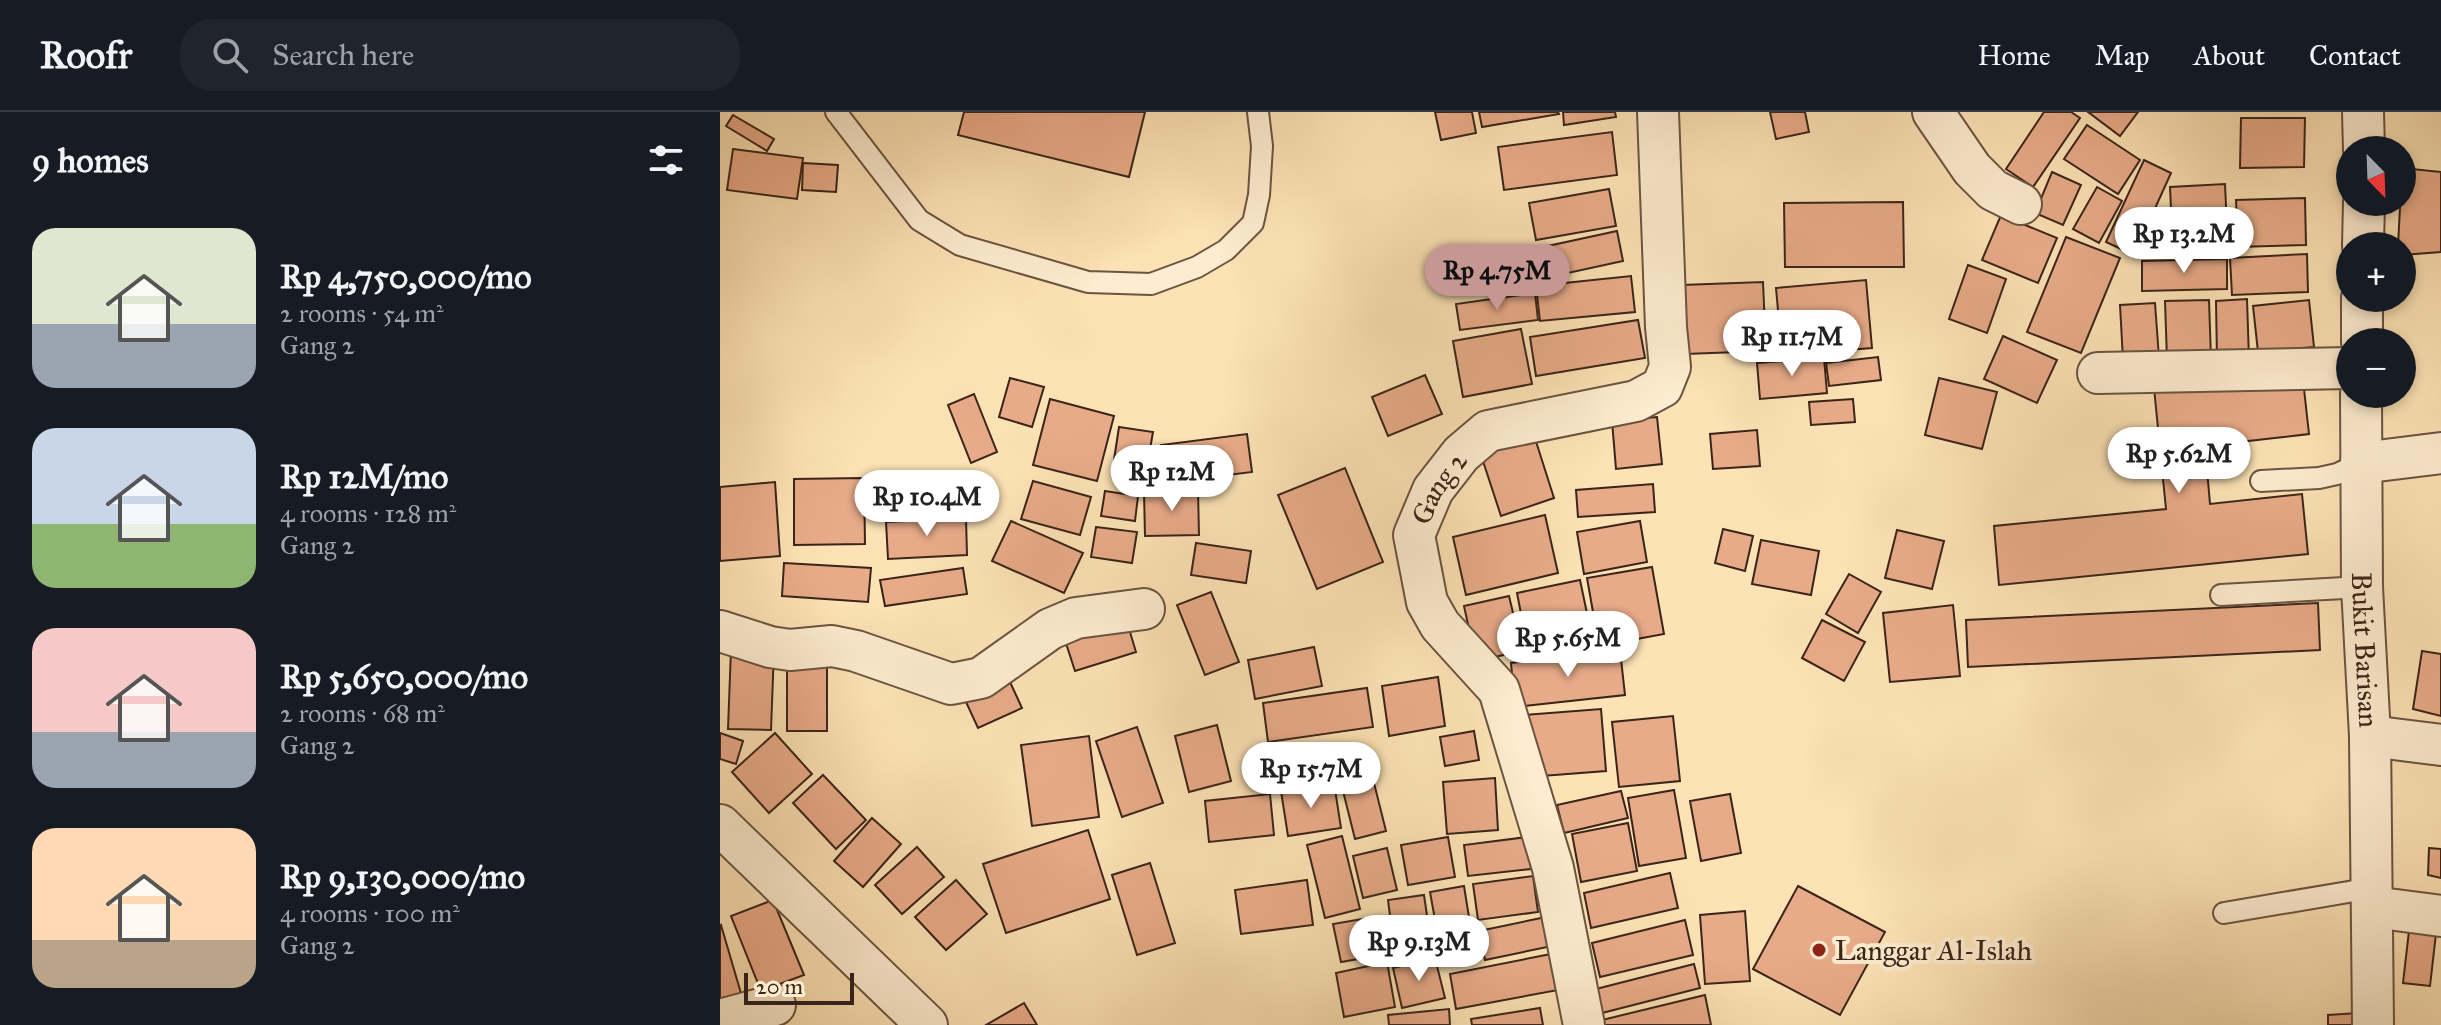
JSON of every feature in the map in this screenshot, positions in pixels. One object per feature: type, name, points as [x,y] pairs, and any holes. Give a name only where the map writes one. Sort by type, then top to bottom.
[{"type":"street","name":"Gang 2","points":[[1584,1025],[1553,868],[1499,690],[1440,625],[1427,602],[1414,535],[1433,490],[1461,454],[1488,431],[1636,401],[1662,387],[1670,367],[1658,112]]},
{"type":"street","points":[[1933,112],[1972,169],[1993,190],[2021,204]]},
{"type":"street","points":[[2363,112],[2364,136]]},
{"type":"street","points":[[2098,373],[2336,368]]},
{"type":"street","name":"Bukit Barisan","points":[[2361,408],[2362,587],[2370,736],[2373,1025]]},
{"type":"street","points":[[2361,463],[2441,453]]},
{"type":"street","points":[[720,631],[790,650],[832,646],[844,648],[951,684],[981,678],[1050,629],[1076,618],[1144,609]]},
{"type":"street","points":[[2370,736],[2441,745]]},
{"type":"street","points":[[720,825],[927,1025]]},
{"type":"street","points":[[2372,898],[2441,916]]},
{"type":"street","points":[[720,1020],[775,1005]]},
{"type":"lane","points":[[836,112],[919,220],[960,245],[1088,282],[1151,284],[1197,267],[1226,250],[1253,223],[1259,195],[1262,146],[1258,112]]},
{"type":"lane","points":[[2261,481],[2319,478],[2361,463]]},
{"type":"lane","points":[[2221,595],[2362,587]]},
{"type":"lane","points":[[2224,913],[2372,898]]},
{"type":"building","points":[[964,112],[1145,112],[1129,177],[958,135]]},
{"type":"building","points":[[1435,112],[1472,112],[1476,133],[1441,140]]},
{"type":"building","points":[[1479,112],[1558,112],[1559,114],[1482,127]]},
{"type":"building","points":[[1563,112],[1615,112],[1616,117],[1564,125]]},
{"type":"building","points":[[1770,112],[1805,112],[1809,132],[1776,139]]},
{"type":"building","points":[[2044,112],[2071,112],[2080,118],[2033,187],[2006,169]]},
{"type":"building","points":[[2088,112],[2138,112],[2120,136]]},
{"type":"building","points":[[733,115],[774,139],[767,151],[726,126]]},
{"type":"building","points":[[2241,118],[2305,118],[2304,167],[2240,168]]},
{"type":"building","points":[[2087,125],[2140,160],[2118,194],[2064,159]]},
{"type":"building","points":[[1612,132],[1617,175],[1504,190],[1498,147]]},
{"type":"building","points":[[733,149],[803,158],[797,199],[727,190]]},
{"type":"building","points":[[2144,160],[2171,173],[2134,255],[2106,242]]},
{"type":"building","points":[[803,163],[838,165],[836,192],[802,190]]},
{"type":"building","points":[[2416,169],[2441,172],[2441,252],[2416,254],[2416,232],[2399,232],[2400,216],[2416,216]]},
{"type":"building","points":[[2052,172],[2081,185],[2063,225],[2035,213]]},
{"type":"building","points":[[2225,184],[2228,249],[2173,252],[2170,187]]},
{"type":"building","points":[[2097,187],[2122,201],[2099,243],[2073,229]]},
{"type":"building","points":[[1609,189],[1616,226],[1536,240],[1529,203]]},
{"type":"building","points":[[2305,198],[2306,245],[2238,247],[2236,200]]},
{"type":"building","points":[[1903,202],[1904,267],[1785,267],[1784,203]]},
{"type":"building","points":[[2001,215],[2057,238],[2038,283],[1982,260]]},
{"type":"building","points":[[1617,231],[1623,261],[1512,285],[1506,255]]},
{"type":"building","points":[[2066,237],[2120,258],[2081,353],[2027,332]]},
{"type":"building","points":[[2307,254],[2308,292],[2232,295],[2230,258]]},
{"type":"building","points":[[2227,259],[2227,289],[2142,291],[2142,261]]},
{"type":"building","points":[[1968,265],[2006,279],[1987,333],[1949,319]]},
{"type":"building","points":[[1631,276],[1635,312],[1540,321],[1536,286]]},
{"type":"building","points":[[1866,280],[1872,348],[1782,355],[1776,288]]},
{"type":"building","points":[[1763,282],[1766,351],[1685,354],[1682,285]]},
{"type":"building","points":[[1535,293],[1538,320],[1460,330],[1456,304]]},
{"type":"building","points":[[2247,299],[2249,359],[2217,360],[2216,301]]},
{"type":"building","points":[[2209,300],[2211,359],[2167,360],[2165,301]]},
{"type":"building","points":[[2309,300],[2314,347],[2258,352],[2253,306]]},
{"type":"building","points":[[2155,303],[2159,358],[2123,360],[2120,305]]},
{"type":"building","points":[[1638,320],[1645,358],[1536,376],[1530,337]]},
{"type":"building","points":[[1521,329],[1532,384],[1463,397],[1453,341]]},
{"type":"building","points":[[2003,336],[2057,360],[2037,403],[1984,379]]},
{"type":"building","points":[[1878,357],[1881,380],[1829,386],[1826,363]]},
{"type":"building","points":[[1824,358],[1827,393],[1760,399],[1757,363]]},
{"type":"building","points":[[2302,371],[2309,434],[2205,446],[2210,504],[2302,494],[2308,554],[1999,585],[1994,526],[2166,509],[2154,388]]},
{"type":"building","points":[[1425,375],[1442,414],[1388,436],[1372,397]]},
{"type":"building","points":[[1010,378],[1044,387],[1032,427],[999,417]]},
{"type":"building","points":[[1939,378],[1997,392],[1982,449],[1925,435]]},
{"type":"building","points":[[974,394],[997,452],[971,463],[948,405]]},
{"type":"building","points":[[1050,399],[1114,416],[1097,481],[1033,465]]},
{"type":"building","points":[[1853,399],[1855,422],[1811,425],[1809,402]]},
{"type":"building","points":[[1657,417],[1662,464],[1616,469],[1612,421]]},
{"type":"building","points":[[1119,427],[1153,432],[1145,478],[1112,473]]},
{"type":"building","points":[[1757,430],[1760,466],[1713,469],[1710,434]]},
{"type":"building","points":[[1533,432],[1554,498],[1501,516],[1479,449]]},
{"type":"building","points":[[1247,434],[1252,472],[1166,483],[1161,445]]},
{"type":"building","points":[[1345,468],[1383,562],[1317,589],[1278,495]]},
{"type":"building","points":[[864,478],[865,544],[794,545],[794,479]]},
{"type":"building","points":[[1033,481],[1091,497],[1080,535],[1021,519]]},
{"type":"building","points":[[775,482],[780,556],[720,561],[720,487]]},
{"type":"building","points":[[1653,484],[1655,512],[1578,517],[1576,490]]},
{"type":"building","points":[[1198,490],[1199,535],[1145,536],[1144,492]]},
{"type":"building","points":[[1105,491],[1138,496],[1135,521],[1101,516]]},
{"type":"building","points":[[1545,515],[1558,573],[1466,595],[1453,537]]},
{"type":"building","points":[[966,518],[967,555],[888,559],[886,522]]},
{"type":"building","points":[[1011,521],[1083,553],[1064,593],[992,561]]},
{"type":"building","points":[[1640,521],[1647,562],[1584,574],[1577,532]]},
{"type":"building","points":[[1096,527],[1137,532],[1132,563],[1091,557]]},
{"type":"building","points":[[1723,529],[1753,536],[1745,571],[1715,563]]},
{"type":"building","points":[[1897,530],[1944,541],[1932,589],[1885,578]]},
{"type":"building","points":[[1761,540],[1819,551],[1811,595],[1752,584]]},
{"type":"building","points":[[1196,543],[1251,551],[1246,583],[1191,575]]},
{"type":"building","points":[[784,563],[871,568],[868,602],[782,596]]},
{"type":"building","points":[[1652,567],[1664,634],[1599,646],[1587,578]]},
{"type":"building","points":[[963,568],[967,594],[885,606],[880,580]]},
{"type":"building","points":[[1849,574],[1881,592],[1858,633],[1826,614]]},
{"type":"building","points":[[1580,580],[1592,637],[1528,650],[1517,593]]},
{"type":"building","points":[[1211,592],[1239,662],[1205,675],[1177,605]]},
{"type":"building","points":[[1509,596],[1522,651],[1476,661],[1464,606]]},
{"type":"building","points":[[2318,603],[2320,650],[1968,667],[1966,620]]},
{"type":"building","points":[[1953,605],[1960,676],[1890,682],[1883,613]]},
{"type":"building","points":[[1124,612],[1136,652],[1075,671],[1062,631]]},
{"type":"building","points":[[1822,620],[1865,642],[1844,681],[1802,658]]},
{"type":"building","points":[[1314,647],[1322,686],[1255,699],[1248,660]]},
{"type":"building","points":[[731,649],[774,650],[771,730],[728,729]]},
{"type":"building","points":[[1620,650],[1625,695],[1515,707],[1511,663]]},
{"type":"building","points":[[2422,651],[2441,654],[2441,716],[2413,709]]},
{"type":"building","points":[[827,657],[827,731],[787,731],[787,658]]},
{"type":"building","points":[[1438,677],[1445,726],[1389,736],[1382,686]]},
{"type":"building","points":[[1010,682],[1022,708],[978,728],[966,702]]},
{"type":"building","points":[[1367,688],[1373,727],[1268,742],[1263,703]]},
{"type":"building","points":[[1601,709],[1606,771],[1529,777],[1524,715]]},
{"type":"building","points":[[1673,716],[1680,781],[1619,787],[1612,722]]},
{"type":"building","points":[[1217,725],[1231,781],[1189,792],[1175,736]]},
{"type":"building","points":[[1137,727],[1163,803],[1122,817],[1096,741]]},
{"type":"building","points":[[1474,731],[1479,760],[1445,766],[1440,737]]},
{"type":"building","points":[[720,733],[743,741],[736,764],[720,759]]},
{"type":"building","points":[[775,733],[812,774],[769,813],[732,772]]},
{"type":"building","points":[[1089,736],[1099,817],[1032,826],[1021,745]]},
{"type":"building","points":[[823,775],[866,820],[836,849],[793,803]]},
{"type":"building","points":[[1495,778],[1498,830],[1447,834],[1443,782]]},
{"type":"building","points":[[1334,783],[1341,828],[1288,836],[1281,791]]},
{"type":"building","points":[[1374,783],[1386,831],[1355,839],[1343,791]]},
{"type":"building","points":[[1674,790],[1686,858],[1639,866],[1628,798]]},
{"type":"building","points":[[1621,791],[1628,818],[1564,833],[1557,805]]},
{"type":"building","points":[[1270,794],[1274,835],[1209,842],[1205,801]]},
{"type":"building","points":[[1730,794],[1741,853],[1701,861],[1690,801]]},
{"type":"building","points":[[872,818],[901,844],[863,887],[834,861]]},
{"type":"building","points":[[1628,823],[1637,871],[1581,882],[1572,834]]},
{"type":"building","points":[[1088,830],[1110,899],[1006,933],[983,864]]},
{"type":"building","points":[[1342,836],[1360,909],[1325,918],[1307,845]]},
{"type":"building","points":[[1448,837],[1455,877],[1408,885],[1401,845]]},
{"type":"building","points":[[1527,837],[1531,869],[1468,876],[1464,845]]},
{"type":"building","points":[[917,847],[944,877],[902,914],[875,885]]},
{"type":"building","points":[[1387,848],[1397,890],[1363,898],[1353,856]]},
{"type":"building","points":[[2429,848],[2441,849],[2441,878],[2428,875]]},
{"type":"building","points":[[1150,863],[1175,943],[1137,955],[1112,875]]},
{"type":"building","points":[[1670,873],[1678,908],[1591,928],[1584,893]]},
{"type":"building","points":[[1533,876],[1538,912],[1478,920],[1473,884]]},
{"type":"building","points":[[956,880],[987,914],[946,950],[915,917]]},
{"type":"building","points":[[1307,880],[1313,925],[1241,934],[1235,890]]},
{"type":"building","points":[[1464,886],[1472,936],[1439,942],[1430,892]]},
{"type":"building","name":"Langgar Al-Islah","points":[[1798,886],[1885,932],[1840,1015],[1753,969]]},
{"type":"building","points":[[1424,895],[1432,950],[1395,955],[1388,900]]},
{"type":"building","points":[[773,900],[804,975],[761,991],[731,916]]},
{"type":"building","points":[[1745,911],[1750,981],[1705,984],[1700,915]]},
{"type":"building","points":[[1380,916],[1387,954],[1341,962],[1333,924]]},
{"type":"building","points":[[1546,917],[1552,946],[1485,960],[1479,931]]},
{"type":"building","points":[[1685,920],[1693,955],[1600,977],[1592,943]]},
{"type":"building","points":[[2410,922],[2437,925],[2430,986],[2403,983]]},
{"type":"building","points":[[720,926],[745,1007],[720,1015]]},
{"type":"building","points":[[1551,954],[1558,990],[1456,1009],[1450,974]]},
{"type":"building","points":[[1435,958],[1445,998],[1402,1008],[1393,968]]},
{"type":"building","points":[[1387,962],[1395,1007],[1344,1017],[1336,973]]},
{"type":"building","points":[[1694,964],[1700,988],[1602,1013],[1596,989]]},
{"type":"building","points":[[1705,995],[1711,1025],[1599,1025],[1598,1021]]},
{"type":"building","points":[[1024,1003],[1037,1025],[986,1025]]},
{"type":"building","points":[[1540,1008],[1543,1025],[1472,1025],[1471,1019]]},
{"type":"building","points":[[1449,1009],[1450,1025],[1389,1025],[1388,1015]]},
{"type":"building","points":[[2358,1013],[2358,1025],[2328,1025],[2328,1015]]},
{"type":"place","name":"Langgar Al-Islah","points":[[1819,950]]}]
